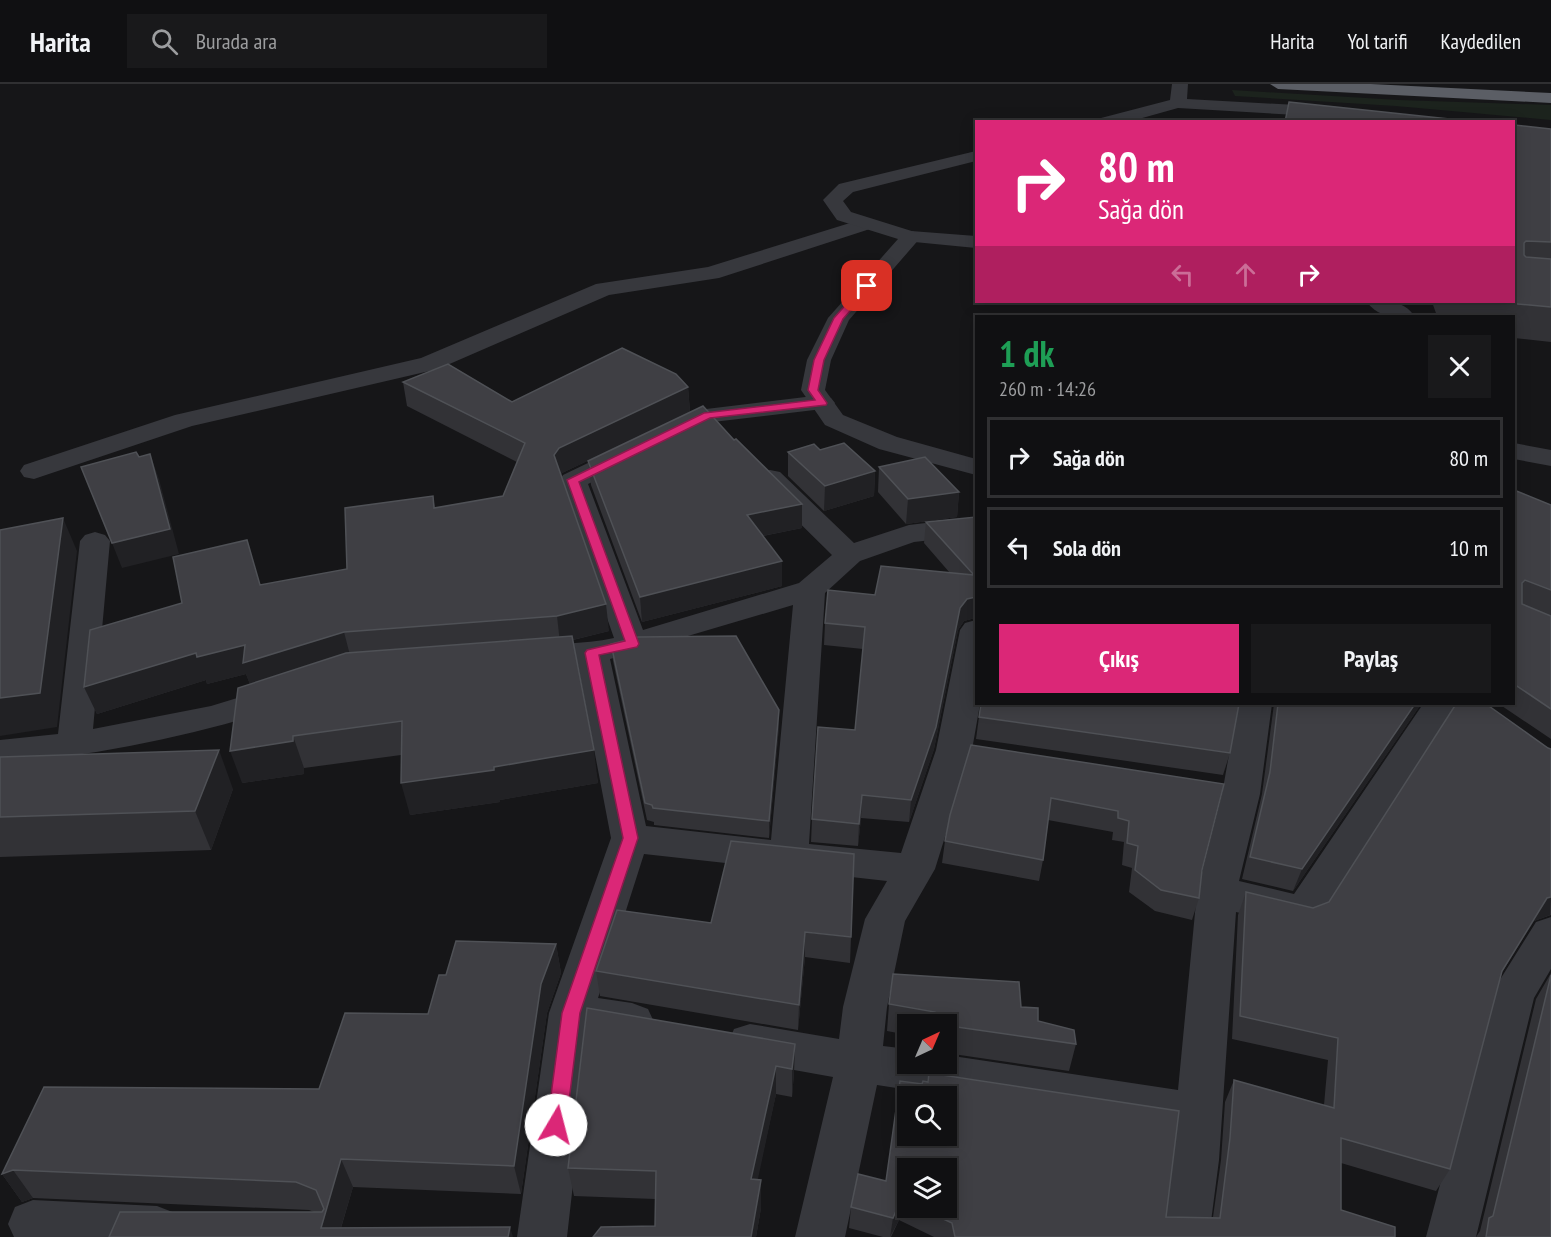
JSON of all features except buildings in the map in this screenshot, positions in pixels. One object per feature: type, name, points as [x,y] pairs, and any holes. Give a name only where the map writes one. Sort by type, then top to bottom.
[{"type":"highway","points":[[1278,84],[1551,98]]},
{"type":"highway","points":[[1414,84],[1551,87]]},
{"type":"street","points":[[1178,103],[1180,84]]},
{"type":"street","points":[[1114,120],[1178,103],[1293,108],[1352,114]]},
{"type":"street","points":[[975,156],[846,188],[833,200],[844,216],[910,237],[975,242]]},
{"type":"street","points":[[806,243],[866,224]]},
{"type":"street","points":[[34,471],[184,420],[429,364],[604,289],[711,273],[866,224]]},
{"type":"street","points":[[910,237],[838,318],[819,360],[813,390],[834,420],[888,443],[975,467]]},
{"type":"street","points":[[1380,303],[1401,315]]},
{"type":"street","points":[[632,644],[573,480],[707,415],[822,403]]},
{"type":"street","points":[[707,415],[849,555]]},
{"type":"street","points":[[1515,451],[1551,458]]},
{"type":"street","points":[[500,660],[592,653],[632,644],[810,590],[849,555],[909,534],[975,526]]},
{"type":"street","points":[[74,745],[95,541]]},
{"type":"street","points":[[789,857],[810,590]]},
{"type":"street","points":[[542,1237],[571,1013],[630,838],[592,653]]},
{"type":"street","points":[[820,1237],[858,1062],[865,1007],[885,919],[915,869],[972,753],[975,662]]},
{"type":"street","points":[[0,752],[74,745],[215,717],[306,687]]},
{"type":"street","points":[[1184,1237],[1199,1114],[1223,791],[1255,705]]},
{"type":"street","points":[[1217,892],[1304,912],[1439,705]]},
{"type":"street","points":[[630,838],[915,869]]},
{"type":"street","points":[[1451,1237],[1513,994],[1551,934]]},
{"type":"street","points":[[571,1013],[858,1062],[1199,1114]]},
{"type":"street","points":[[33,1224],[205,1232]]},
{"type":"shaded area","points":[[1232,90],[1399,100],[1551,105],[1551,120],[1396,106],[1235,96]]},
{"type":"route","points":[[556,1125],[571,1013],[630,838],[592,653],[632,644],[573,480],[707,415],[822,403],[813,390],[819,360],[838,318],[867,286]]}]
